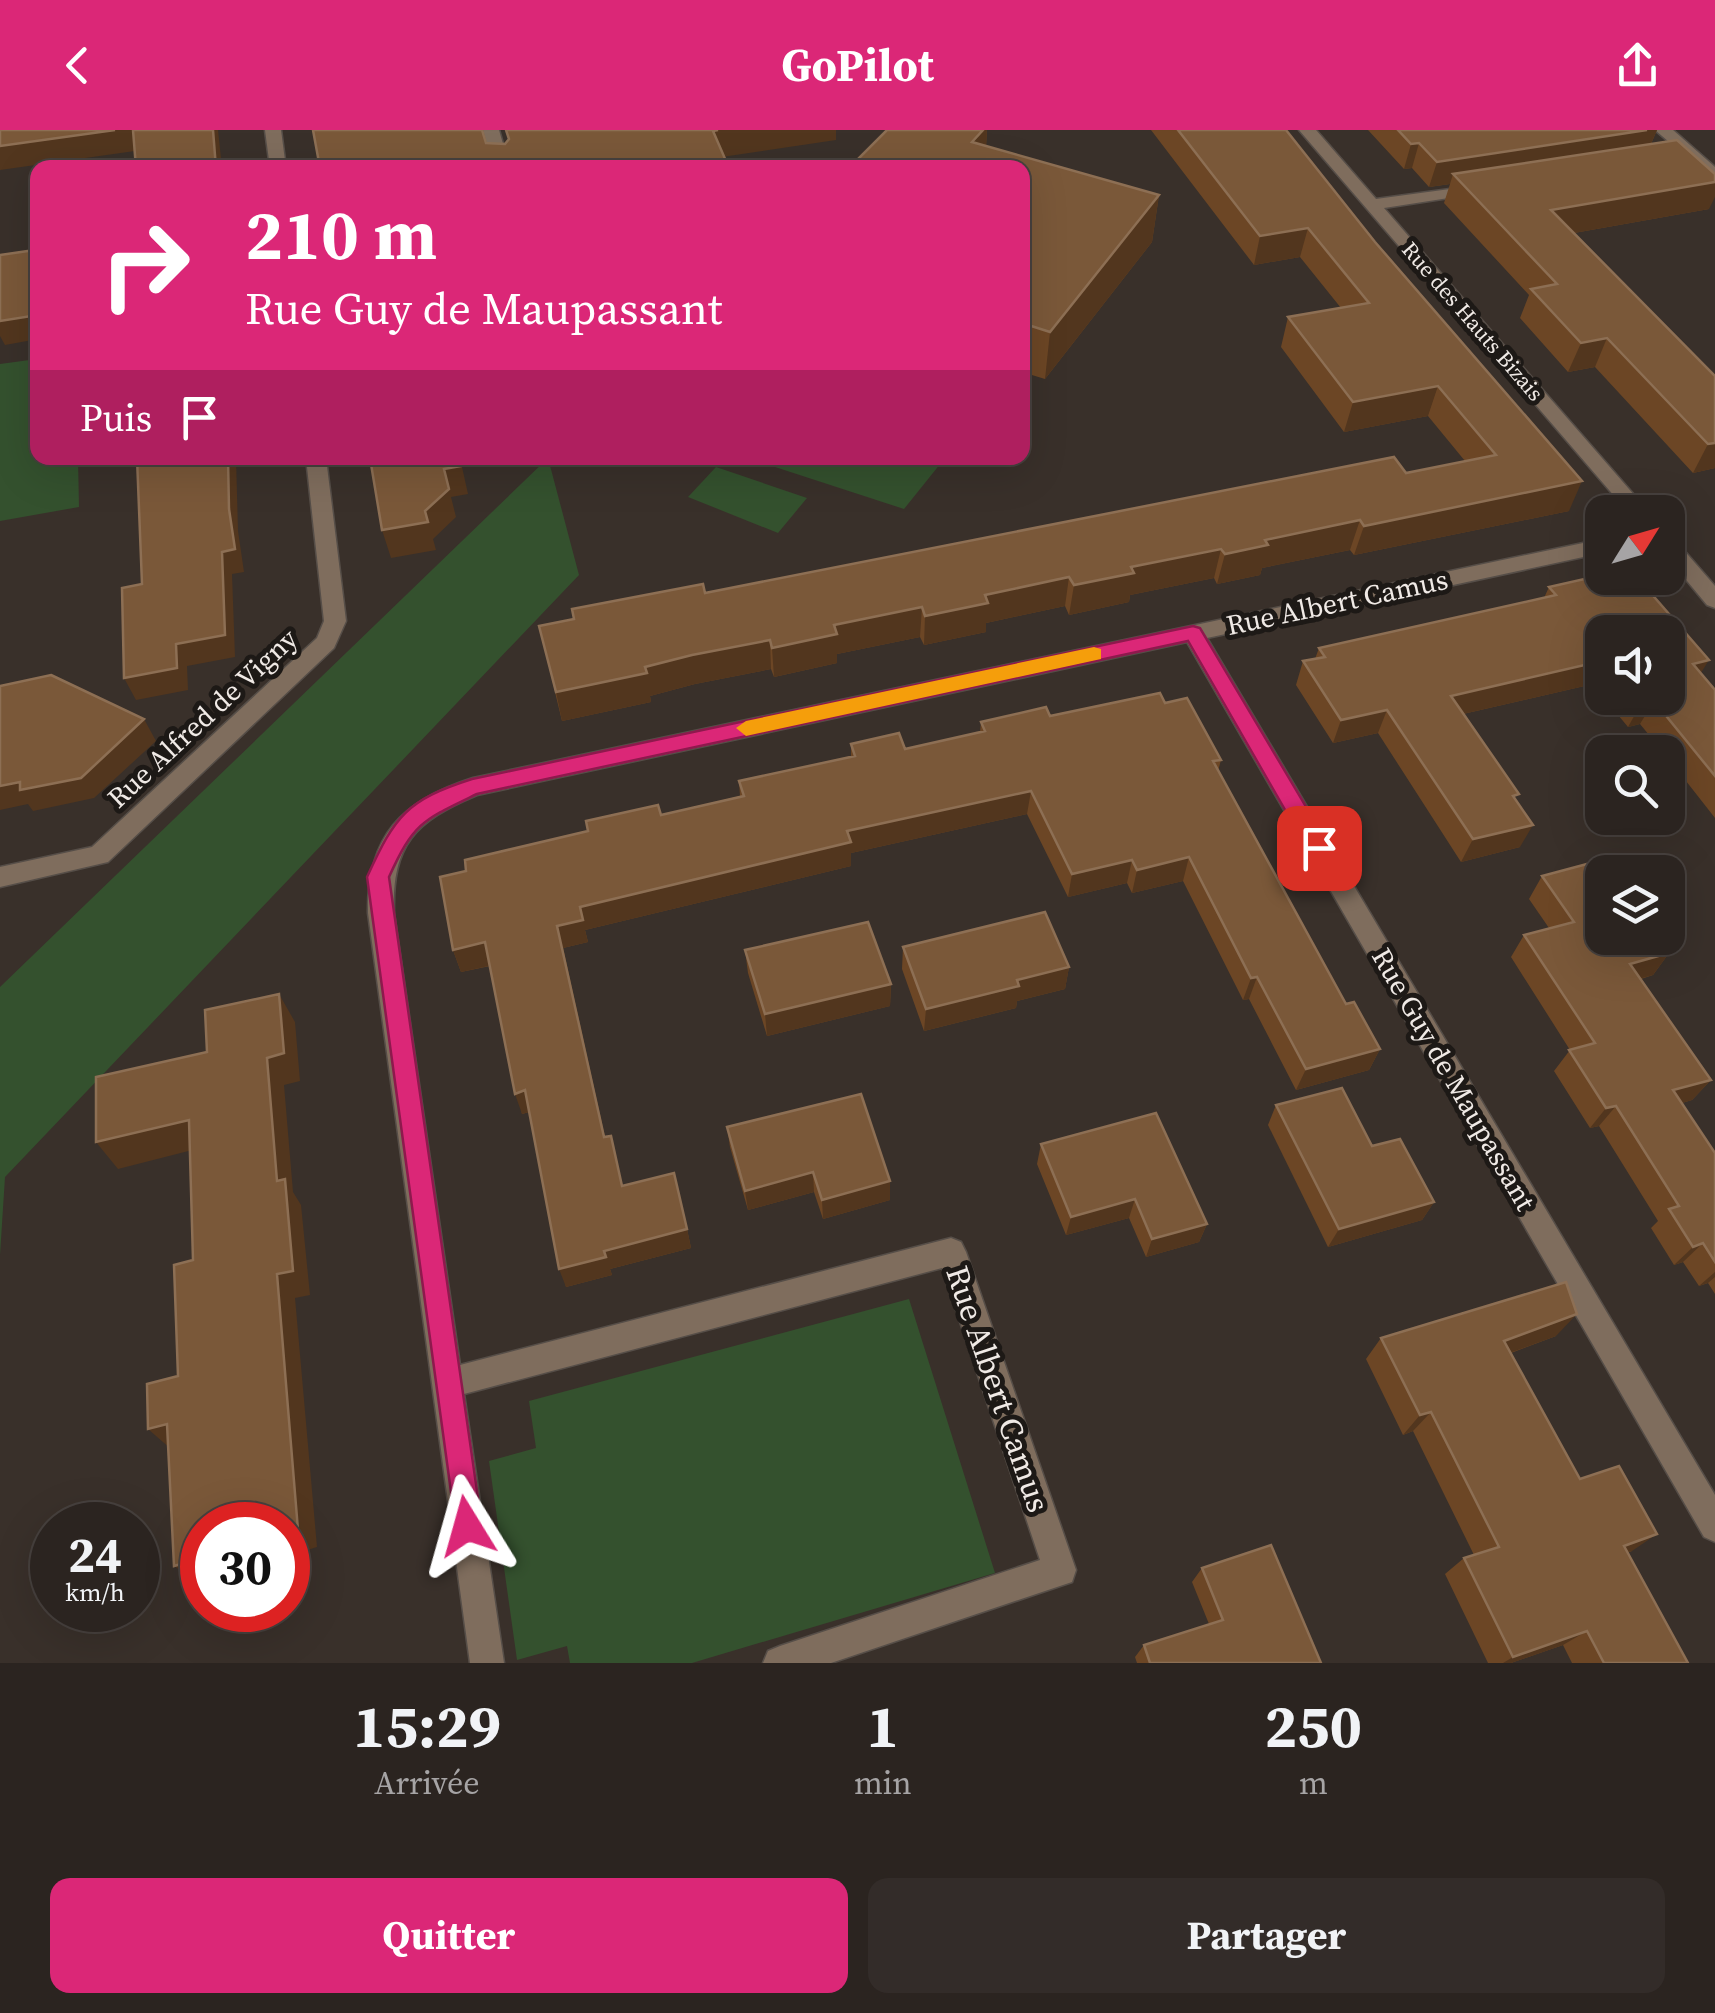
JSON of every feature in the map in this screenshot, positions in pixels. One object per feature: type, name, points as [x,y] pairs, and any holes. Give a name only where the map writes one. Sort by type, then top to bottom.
[{"type":"street","points":[[273,130],[277,160]]},
{"type":"street","points":[[491,130],[500,160]]},
{"type":"street","name":"Rue des Hauts Bizais","points":[[1307,130],[1624,495]]},
{"type":"street","points":[[1663,130],[1715,176]]},
{"type":"street","points":[[1673,158],[1692,155]]},
{"type":"street","points":[[1372,206],[1504,185]]},
{"type":"street","name":"Rue Alfred de Vigny","points":[[0,878],[100,855],[326,642],[335,622],[317,465]]},
{"type":"street","name":"Rue Albert Camus","points":[[487,1663],[380,913],[378,877],[400,829],[422,810],[472,787],[1585,550]]},
{"type":"street","points":[[1685,565],[1715,600]]},
{"type":"street","name":"Rue Guy de Maupassant","points":[[1193,633],[1715,1526]]},
{"type":"street","name":"Rue Albert Camus","points":[[447,1382],[951,1252],[1060,1570],[780,1663]]},
{"type":"green space","points":[[30,360],[30,465],[78,465],[79,507],[0,521],[0,364]]},
{"type":"green space","points":[[541,465],[550,465],[579,575],[5,1177],[0,1255],[0,987]]},
{"type":"green space","points":[[769,465],[939,465],[904,509]]},
{"type":"green space","points":[[716,467],[807,498],[778,533],[688,497]]},
{"type":"green space","points":[[909,1299],[995,1573],[692,1663],[570,1663],[567,1646],[517,1660],[489,1461],[536,1448],[529,1401]]},
{"type":"building","points":[[0,130],[115,130],[0,146]]},
{"type":"building","points":[[133,130],[213,130],[215,160],[135,160]]},
{"type":"building","points":[[313,130],[482,130],[486,143],[505,144],[509,139],[506,130],[718,130],[713,131],[726,160],[319,160]]},
{"type":"building","points":[[887,130],[983,130],[972,142],[1159,195],[1050,332],[1030,326],[1030,160],[857,160]]},
{"type":"building","points":[[1178,130],[1286,130],[1375,242],[1582,481],[1364,526],[1360,520],[1265,540],[1268,545],[1225,554],[1221,549],[1131,567],[1134,573],[1074,585],[1069,577],[985,595],[988,603],[925,616],[922,607],[834,625],[837,634],[772,648],[770,640],[692,655],[645,667],[647,673],[556,692],[539,626],[574,619],[572,609],[703,584],[705,593],[1394,457],[1406,473],[1496,455],[1438,386],[1353,402],[1288,317],[1369,303],[1308,228],[1260,236]]},
{"type":"building","points":[[1398,130],[1647,130],[1437,162],[1419,143],[1411,144]]},
{"type":"building","points":[[1677,140],[1715,174],[1715,182],[1551,210],[1715,376],[1715,443],[1708,444],[1607,338],[1581,343],[1531,289],[1557,284],[1453,174]]},
{"type":"building","points":[[30,251],[30,316],[0,321],[0,255]]},
{"type":"building","points":[[137,465],[228,465],[235,549],[222,552],[225,635],[176,644],[177,668],[124,678],[122,588],[142,584]]},
{"type":"building","points":[[371,465],[461,465],[444,469],[449,489],[425,511],[428,522],[382,530]]},
{"type":"building","points":[[1585,579],[1585,595],[1652,595],[1670,615],[1585,615],[1585,665],[1451,696],[1519,794],[1513,796],[1533,825],[1473,839],[1387,710],[1341,720],[1303,661],[1325,657],[1319,648],[1556,595],[1549,587]]},
{"type":"building","points":[[1685,632],[1709,660],[1693,664],[1715,690],[1715,776],[1665,715],[1685,715]]},
{"type":"building","points":[[51,675],[144,719],[81,778],[20,790],[20,782],[0,786],[0,686]]},
{"type":"building","points":[[1160,693],[1165,703],[1187,698],[1221,760],[1213,761],[1346,1004],[1354,1002],[1380,1049],[1306,1069],[1257,977],[1251,978],[1189,857],[1137,870],[1132,860],[1072,874],[1031,791],[847,831],[851,842],[580,907],[583,920],[557,926],[604,1137],[611,1136],[622,1186],[674,1173],[687,1229],[604,1251],[606,1257],[559,1269],[525,1090],[515,1094],[485,942],[453,950],[440,877],[466,871],[465,860],[588,831],[586,821],[658,805],[661,815],[744,796],[739,781],[855,756],[851,744],[899,733],[905,749],[985,731],[981,722],[1046,707],[1050,716]]},
{"type":"building","points":[[1585,865],[1585,955],[1662,955],[1630,964],[1711,1080],[1673,1090],[1715,1153],[1715,1262],[1703,1243],[1693,1247],[1669,1209],[1679,1206],[1616,1106],[1606,1108],[1569,1050],[1595,1043],[1524,935],[1574,922],[1542,876]]},
{"type":"building","points":[[1045,912],[1069,967],[1017,980],[1019,986],[926,1009],[903,947]]},
{"type":"building","points":[[868,922],[891,984],[765,1014],[745,950]]},
{"type":"building","points":[[279,994],[284,1053],[267,1058],[277,1181],[285,1179],[293,1271],[277,1274],[296,1502],[180,1502],[180,1564],[174,1566],[167,1424],[148,1429],[147,1384],[178,1376],[174,1265],[193,1260],[189,1120],[96,1142],[96,1077],[207,1052],[205,1010]]},
{"type":"building","points":[[1342,1088],[1372,1146],[1400,1139],[1434,1202],[1339,1229],[1276,1105]]},
{"type":"building","points":[[861,1094],[890,1181],[822,1200],[813,1172],[745,1191],[727,1127]]},
{"type":"building","points":[[1156,1113],[1207,1224],[1152,1239],[1135,1199],[1071,1217],[1041,1144]]},
{"type":"building","points":[[1566,1282],[1577,1314],[1504,1341],[1580,1479],[1619,1466],[1657,1534],[1624,1546],[1688,1663],[1604,1663],[1587,1631],[1513,1657],[1464,1558],[1499,1547],[1431,1412],[1420,1415],[1381,1338]]},
{"type":"building","points":[[1271,1545],[1321,1663],[1150,1663],[1144,1645],[1223,1620],[1202,1568]]},
{"type":"slow traffic","points":[[746,728],[1094,654]]},
{"type":"route","points":[[467,1526],[380,913],[378,877],[386,855],[400,829],[422,810],[472,787],[1193,633],[1319,848]]}]
